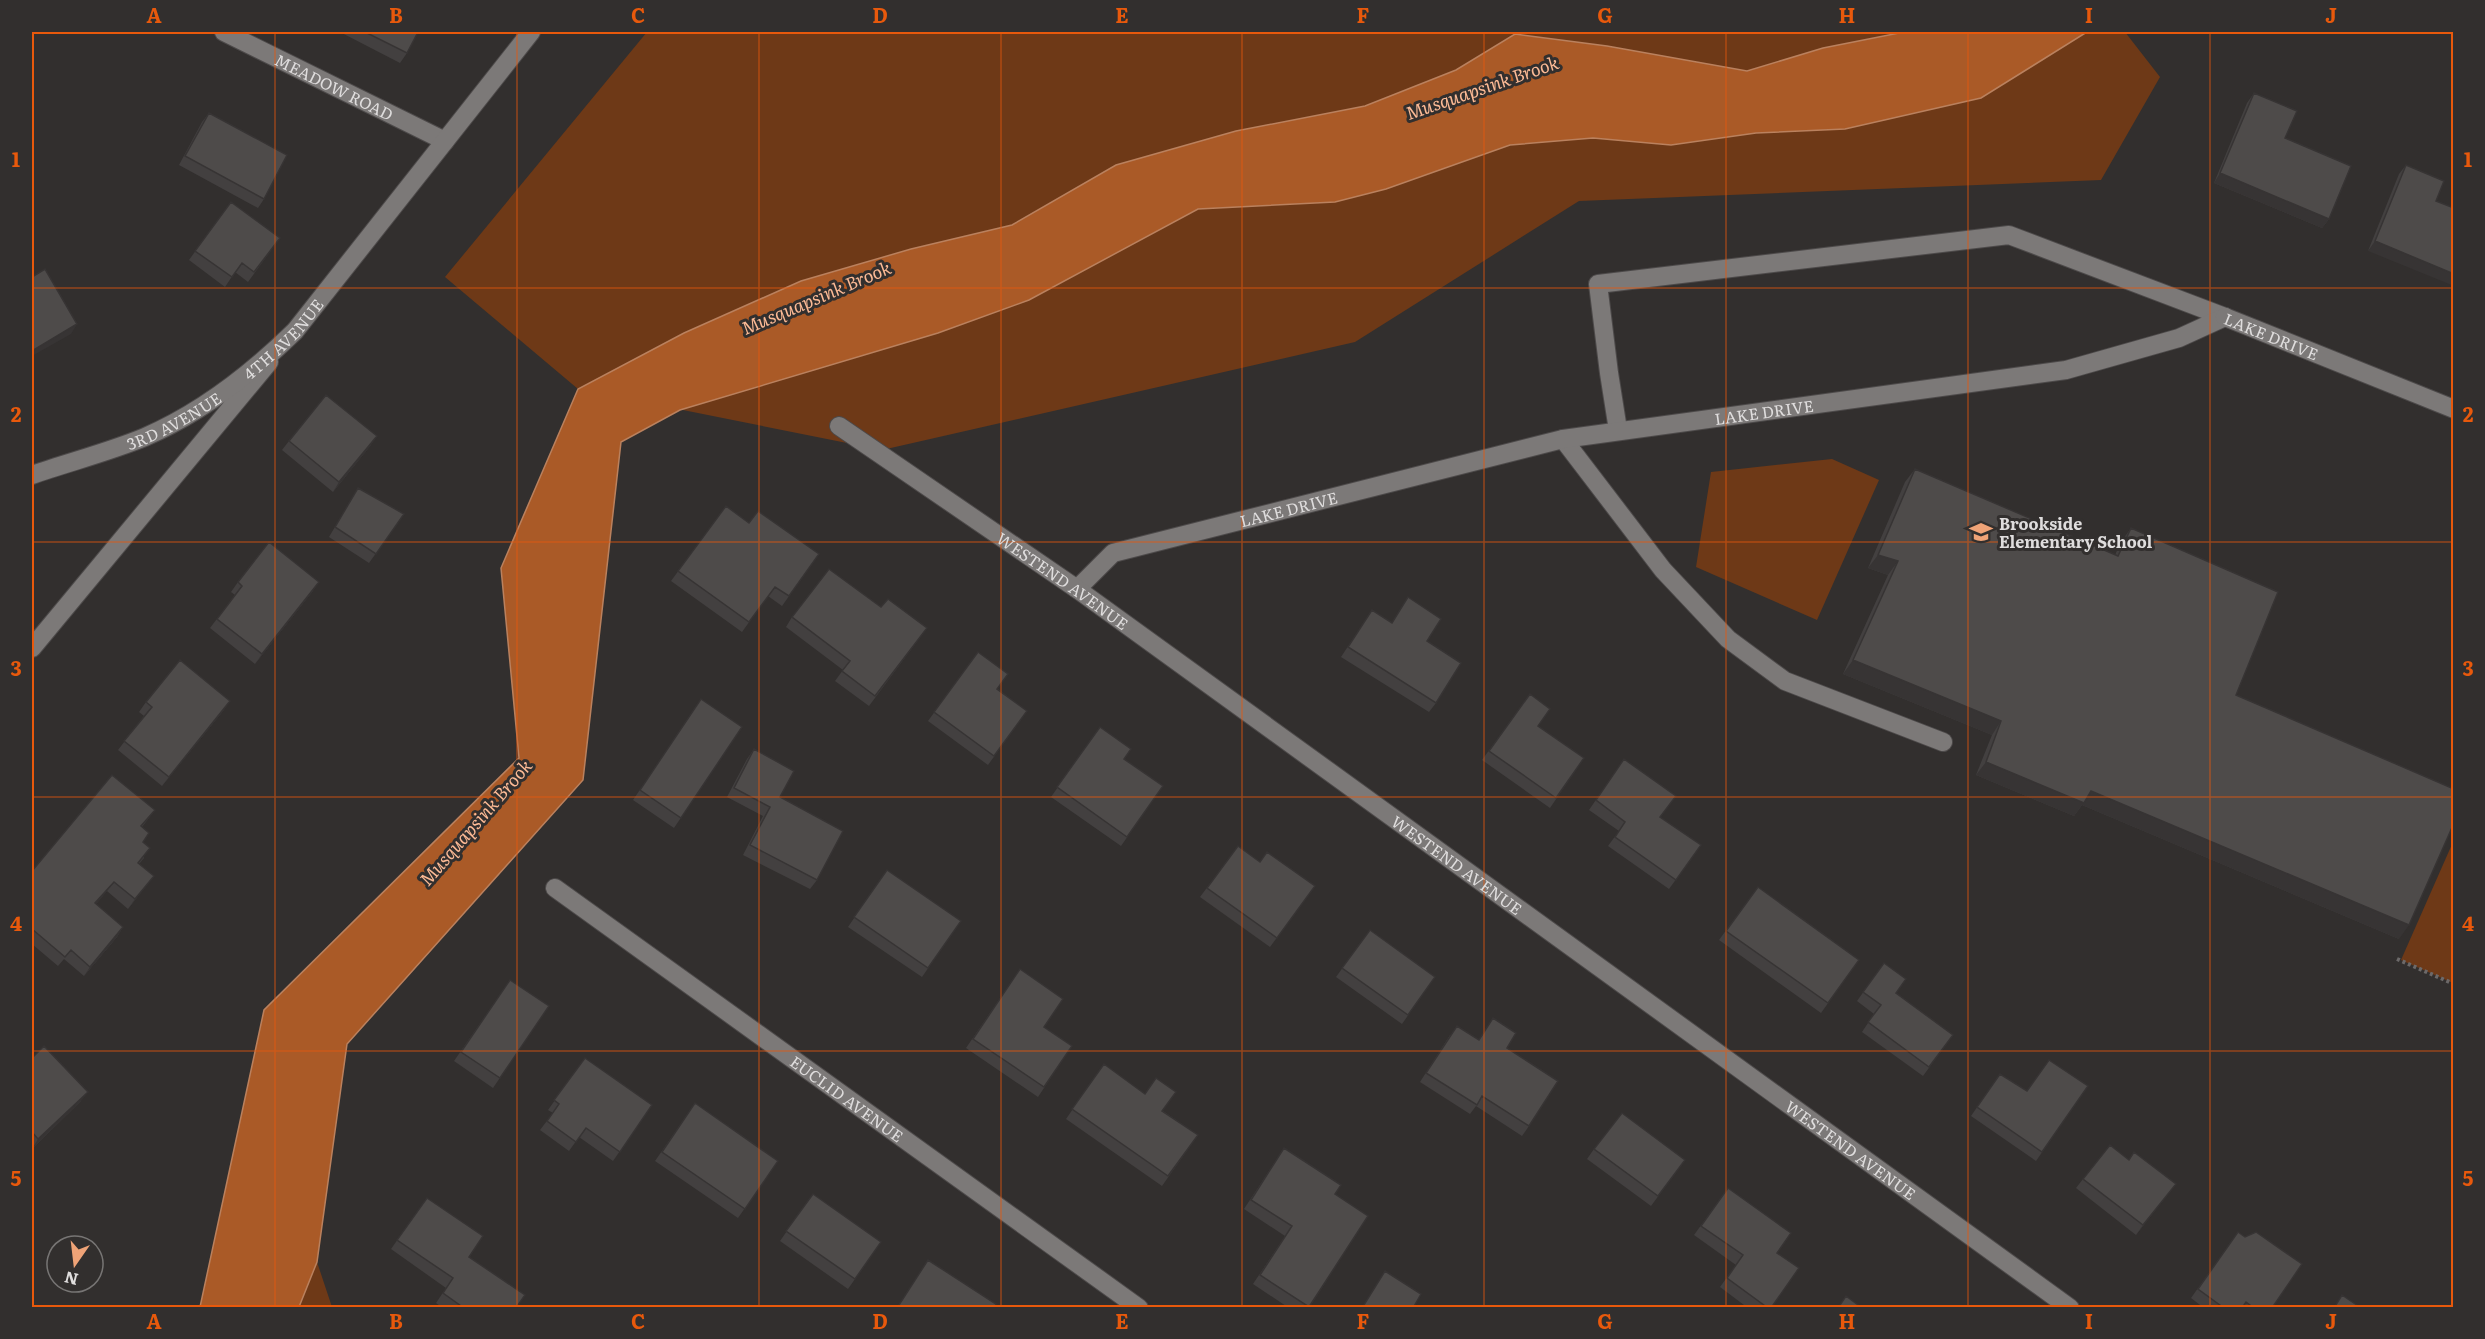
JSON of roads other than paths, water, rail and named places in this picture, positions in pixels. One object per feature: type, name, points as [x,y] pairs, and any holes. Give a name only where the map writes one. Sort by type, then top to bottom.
[{"type":"street","name":"MEADOW ROAD","points":[[224,32],[445,141]]},
{"type":"street","name":"4TH AVENUE","points":[[32,648],[295,331],[531,32]]},
{"type":"street","points":[[1618,430],[1598,284],[2009,235],[2225,317]]},
{"type":"street","name":"LAKE DRIVE","points":[[1077,589],[1113,553],[1508,451],[1618,430],[2066,370],[2179,338],[2225,317],[2454,408]]},
{"type":"street","name":"3RD AVENUE","points":[[32,475],[145,436],[205,406],[259,366],[295,331]]},
{"type":"street","name":"WESTEND AVENUE","points":[[839,426],[1077,589],[2070,1308]]},
{"type":"street","points":[[1563,439],[1663,570],[1728,639],[1785,681],[1942,742]]},
{"type":"street","name":"EUCLID AVENUE","points":[[555,888],[1139,1308]]},
{"type":"water","name":"Musquapsink Brook","points":[[1904,32],[2087,32],[1981,98],[1845,129],[1756,133],[1671,145],[1593,138],[1510,145],[1386,189],[1335,202],[1198,209],[1029,300],[938,333],[680,410],[621,442],[583,780],[347,1044],[317,1262],[299,1307],[200,1307],[264,1010],[519,758],[501,568],[578,389],[684,333],[801,281],[911,249],[1012,225],[1116,165],[1236,131],[1365,106],[1456,70],[1515,34],[1607,46],[1747,71],[1823,48]]},
{"type":"place","name":"Brookside Elementary School","points":[[1981,532]]}]
